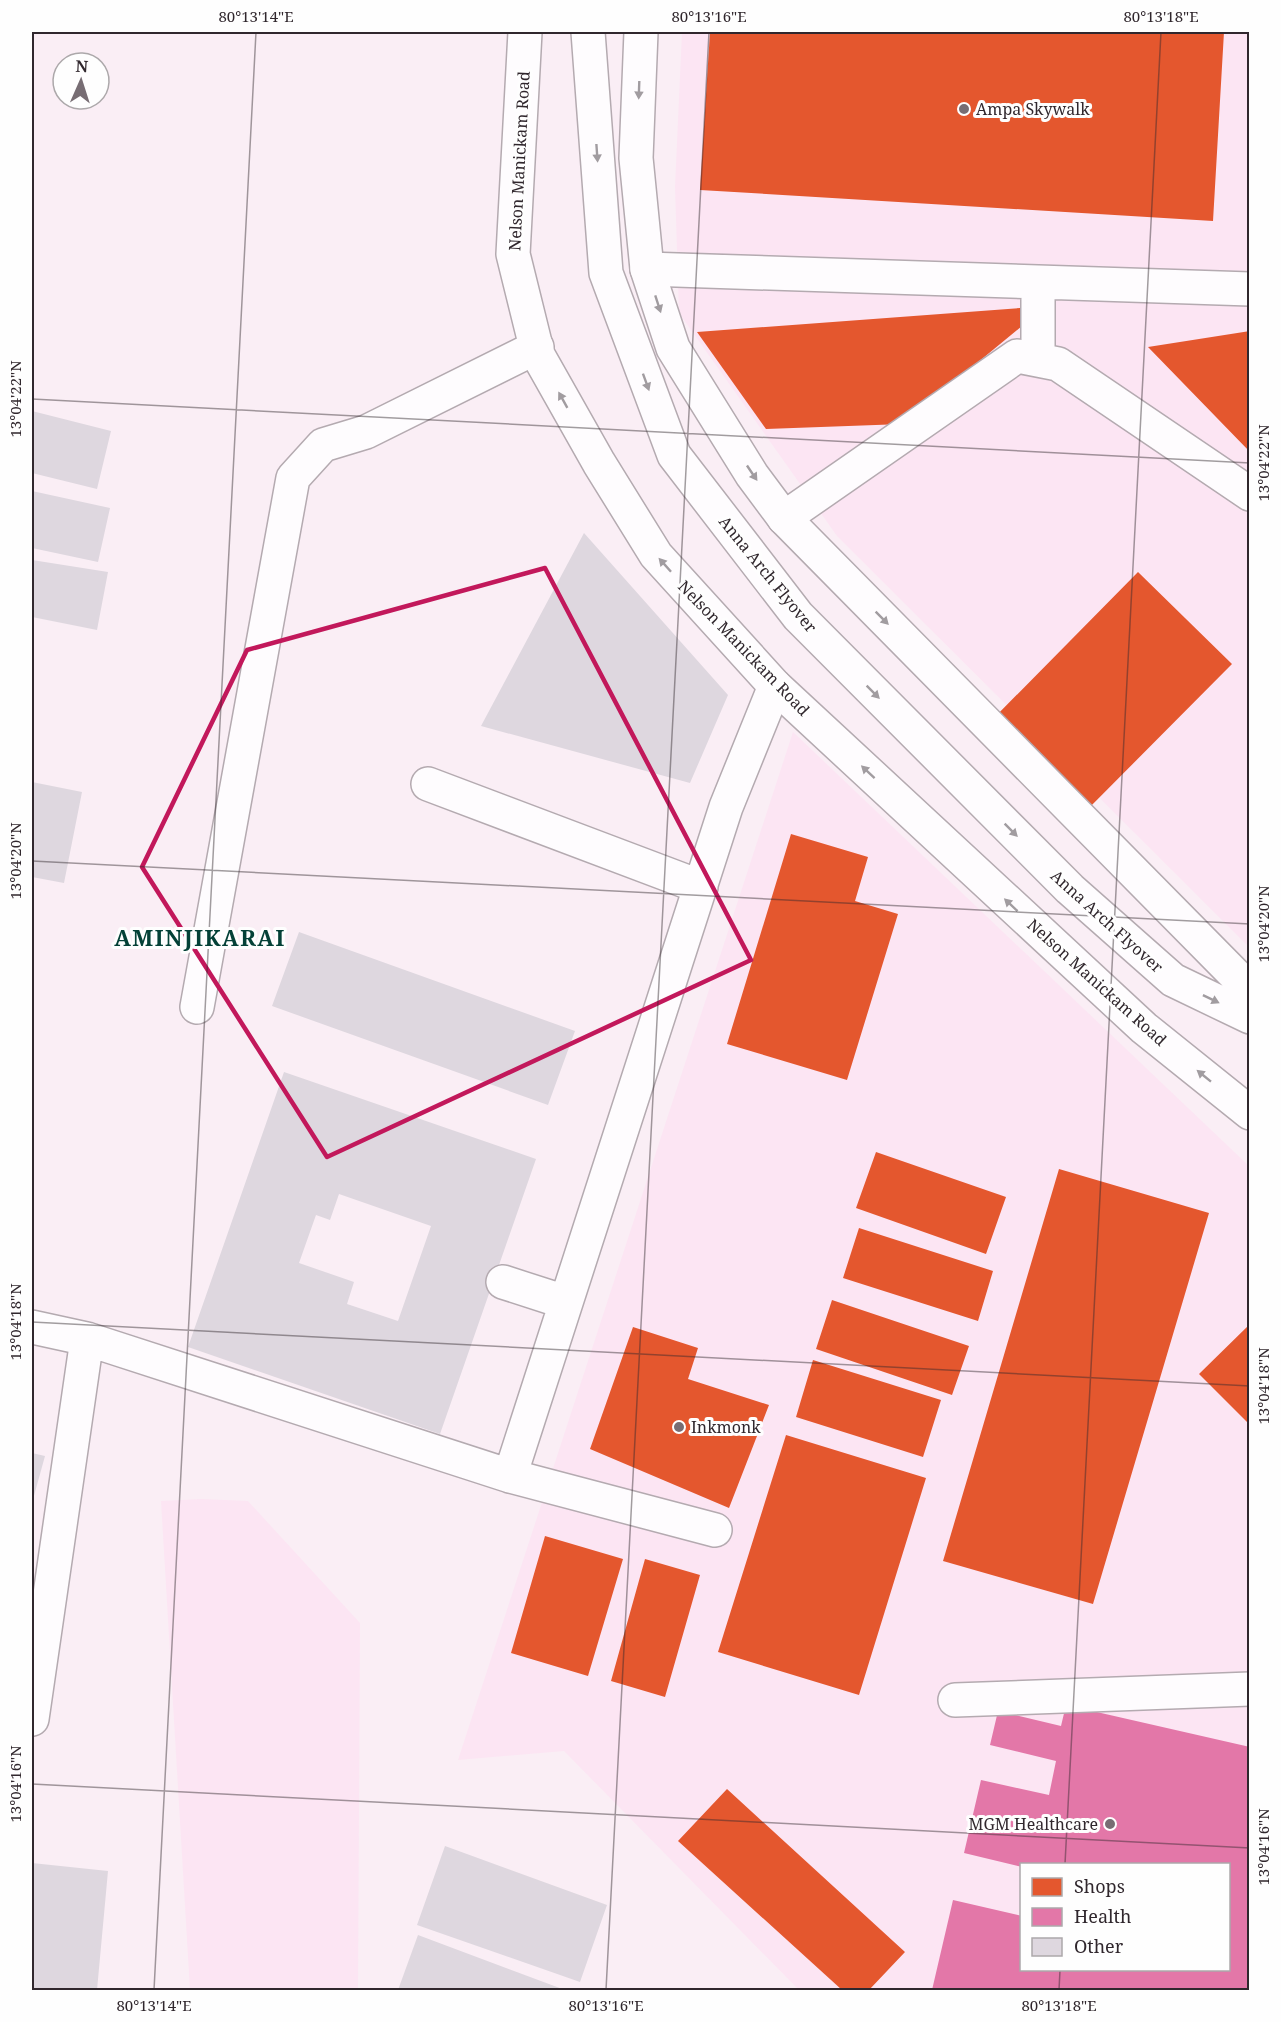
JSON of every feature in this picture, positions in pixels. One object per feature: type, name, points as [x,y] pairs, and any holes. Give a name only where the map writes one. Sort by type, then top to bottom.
[{"type":"main road","name":"Nelson Manickam Road","points":[[525,32],[513,255],[538,355],[599,463],[656,555],[776,686],[1144,1028],[1250,1113]]},
{"type":"main road","name":"Anna Arch Flyover","points":[[588,32],[606,273],[674,455],[798,616],[1070,889],[1173,980],[1250,1017]]},
{"type":"main road","points":[[642,32],[636,158],[647,269],[673,348],[752,475],[784,518],[1250,990]]},
{"type":"main road","points":[[647,269],[1250,289]]},
{"type":"main road","points":[[1038,282],[1038,358]]},
{"type":"main road","points":[[197,1007],[293,478],[323,445],[366,432],[537,347]]},
{"type":"main road","points":[[784,518],[1017,356],[1038,358],[1058,364],[1250,494]]},
{"type":"main road","points":[[510,1476],[565,1302],[642,1074],[726,807],[776,686]]},
{"type":"main road","points":[[428,784],[701,887]]},
{"type":"main road","points":[[503,1282],[565,1302]]},
{"type":"main road","points":[[32,1326],[87,1339],[510,1476],[715,1530]]},
{"type":"main road","points":[[32,1719],[87,1339]]},
{"type":"main road","points":[[955,1700],[1250,1689]]},
{"type":"highlighted area","points":[[545,568],[751,960],[327,1157],[142,867],[247,650]]},
{"type":"shaded area","points":[[682,32],[1249,32],[1249,947],[837,536],[679,313],[675,187]]},
{"type":"shaded area","points":[[793,732],[1249,1166],[1249,1990],[799,1990],[564,1751],[458,1760]]},
{"type":"shaded area","points":[[202,1499],[248,1501],[360,1623],[358,1990],[190,1990],[161,1501]]},
{"type":"building: Shops","name":"Ampa Skywalk","points":[[710,32],[1224,32],[1213,221],[700,190]]},
{"type":"building: Shops","points":[[1020,308],[1022,326],[903,424],[766,429],[697,332]]},
{"type":"building: Shops","points":[[1250,331],[1250,452],[1148,347]]},
{"type":"building: Shops","points":[[1138,572],[1232,664],[1081,816],[988,724]]},
{"type":"building: Shops","points":[[791,834],[868,857],[855,901],[898,914],[847,1080],[727,1044]]},
{"type":"building: Shops","points":[[876,1152],[1006,1197],[986,1254],[856,1208]]},
{"type":"building: Shops","points":[[1059,1169],[1209,1213],[1093,1604],[943,1561]]},
{"type":"building: Shops","points":[[859,1228],[993,1271],[978,1321],[843,1278]]},
{"type":"building: Shops","points":[[832,1300],[969,1346],[952,1395],[816,1349]]},
{"type":"building: Shops","points":[[1250,1324],[1250,1425],[1199,1374]]},
{"type":"building: Shops","name":"Inkmonk","points":[[633,1327],[698,1348],[688,1379],[769,1405],[729,1508],[590,1449]]},
{"type":"building: Shops","points":[[813,1360],[941,1400],[923,1457],[796,1417]]},
{"type":"building: Shops","points":[[786,1435],[926,1478],[859,1695],[718,1652]]},
{"type":"building: Shops","points":[[545,1536],[623,1559],[588,1676],[511,1653]]},
{"type":"building: Shops","points":[[645,1559],[700,1575],[665,1697],[611,1681]]},
{"type":"building: Shops","points":[[727,1789],[905,1952],[869,1990],[842,1990],[678,1841]]},
{"type":"building: Health","name":"MGM Healthcare","points":[[1066,1705],[1250,1747],[1250,1990],[932,1990],[953,1900],[1020,1916],[1020,1971],[1230,1971],[1230,1863],[1020,1863],[1020,1867],[964,1853],[981,1780],[1049,1795],[1056,1761],[990,1745],[998,1711],[1061,1726]]},
{"type":"building: Other","points":[[32,411],[111,431],[97,489],[32,473]]},
{"type":"building: Other","points":[[32,491],[110,508],[98,562],[32,548]]},
{"type":"building: Other","points":[[584,533],[728,695],[690,783],[481,726]]},
{"type":"building: Other","points":[[32,560],[108,572],[97,630],[32,617]]},
{"type":"building: Other","points":[[32,782],[82,792],[64,883],[32,877]]},
{"type":"building: Other","points":[[299,932],[575,1031],[548,1105],[272,1006]]},
{"type":"building: Other","points":[[284,1072],[536,1159],[440,1434],[188,1347]],"holes":[[[339,1194],[431,1226],[398,1321],[347,1304],[354,1282],[299,1263],[316,1215],[330,1220]]]},
{"type":"building: Other","points":[[32,1453],[45,1456],[32,1503]]},
{"type":"building: Other","points":[[445,1846],[607,1905],[580,1982],[417,1925]]},
{"type":"building: Other","points":[[32,1863],[108,1871],[97,1990],[32,1990]]},
{"type":"building: Other","points":[[418,1935],[565,1990],[398,1990]]},
{"type":"place","name":"Ampa Skywalk","points":[[964,109]]},
{"type":"place","name":"Inkmonk","points":[[679,1427]]},
{"type":"place","name":"MGM Healthcare","points":[[1110,1824]]},
{"type":"district","name":"AMINJIKARAI","points":[[200,938]]}]
